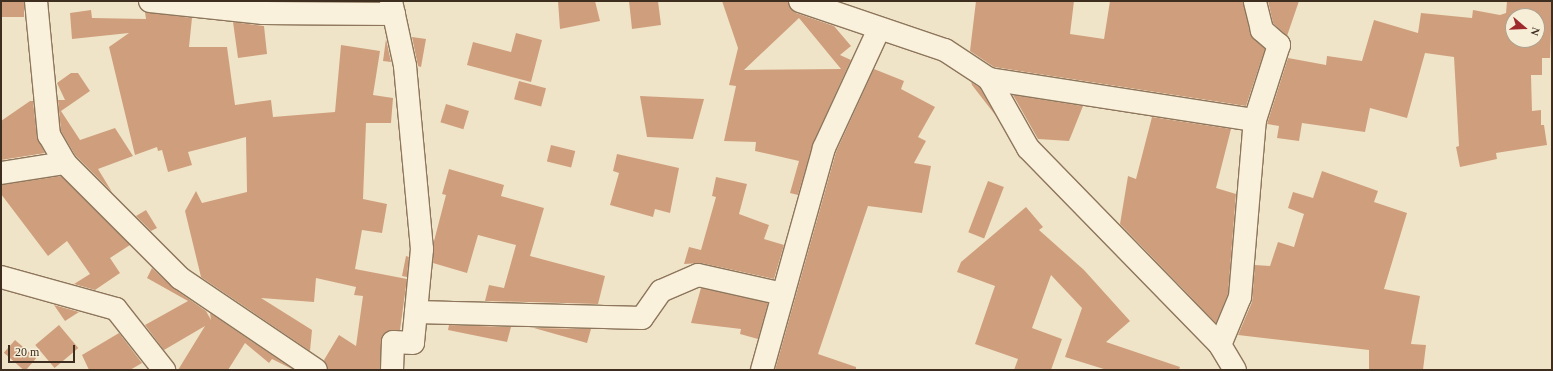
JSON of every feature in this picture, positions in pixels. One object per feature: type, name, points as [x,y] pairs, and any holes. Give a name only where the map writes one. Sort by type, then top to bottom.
[{"type":"street","points":[[36,1],[49,135],[65,163],[180,278],[316,370]]},
{"type":"street","points":[[150,1],[263,13],[393,7],[405,66],[422,249],[413,343],[393,342],[392,370]]},
{"type":"street","points":[[800,1],[879,29],[945,50],[989,79],[1255,120]]},
{"type":"street","points":[[1220,345],[1240,297],[1255,120],[1280,46],[1262,30],[1255,1]]},
{"type":"street","points":[[762,370],[824,148],[879,29]]},
{"type":"street","points":[[989,79],[1028,148],[1220,345],[1235,370]]},
{"type":"street","points":[[1,173],[65,163]]},
{"type":"street","points":[[416,312],[642,318],[661,291],[698,275],[783,294]]},
{"type":"street","points":[[1,277],[116,309],[164,370]]},
{"type":"building","points":[[1,1],[24,1],[24,17],[1,17]]},
{"type":"building","points":[[558,1],[595,1],[600,21],[560,29]]},
{"type":"building","points":[[629,1],[658,1],[661,25],[632,29]]},
{"type":"building","points":[[722,1],[788,1],[796,13],[834,26],[851,46],[840,55],[851,60],[813,143],[798,195],[790,193],[799,161],[755,151],[756,142],[724,141],[736,86],[729,85],[738,48]],"holes":[[[799,18],[841,69],[744,70]]]},
{"type":"building","points":[[976,1],[1074,1],[1070,34],[1104,39],[1110,1],[1243,1],[1250,33],[1265,49],[1246,106],[994,67],[970,51]]},
{"type":"building","points":[[1268,1],[1299,1],[1287,36],[1273,23]]},
{"type":"building","points":[[1507,1],[1552,1],[1550,58],[1542,58],[1542,75],[1531,75],[1532,111],[1541,110],[1541,125],[1544,125],[1547,145],[1496,153],[1497,159],[1460,167],[1456,147],[1459,146],[1454,57],[1425,53],[1407,118],[1370,108],[1365,132],[1302,123],[1299,141],[1277,138],[1279,126],[1267,124],[1288,58],[1326,65],[1327,56],[1362,61],[1374,20],[1418,33],[1421,13],[1472,18],[1473,10],[1500,15],[1505,13],[1505,48],[1545,48],[1545,8],[1506,8]]},
{"type":"building","points":[[91,10],[92,18],[146,19],[145,12],[192,18],[189,47],[227,47],[235,105],[271,100],[273,117],[335,112],[341,45],[380,51],[373,95],[393,98],[391,123],[366,123],[363,199],[387,204],[382,233],[362,230],[355,269],[407,279],[400,330],[388,331],[382,336],[380,370],[328,370],[324,360],[339,335],[356,346],[363,296],[354,295],[356,287],[316,278],[314,302],[261,298],[312,330],[310,351],[201,277],[185,211],[196,191],[202,203],[247,192],[246,137],[188,152],[192,165],[168,172],[162,150],[158,151],[157,147],[135,155],[109,47],[129,33],[72,39],[70,13]]},
{"type":"building","points":[[233,22],[264,26],[267,54],[238,58]]},
{"type":"building","points":[[516,33],[542,40],[531,82],[467,65],[473,42],[511,52]]},
{"type":"building","points":[[412,37],[426,39],[421,67],[418,66]]},
{"type":"building","points":[[386,39],[391,62],[383,61]]},
{"type":"building","points":[[874,69],[904,81],[901,89],[935,107],[918,137],[926,141],[914,163],[931,166],[922,213],[868,206],[818,354],[856,367],[856,370],[775,370],[836,152]]},
{"type":"building","points":[[71,73],[78,73],[90,91],[61,111],[80,140],[115,128],[133,156],[98,169],[112,192],[75,155],[61,131],[58,100],[65,100],[57,83]]},
{"type":"building","points":[[519,81],[546,88],[541,107],[514,99]]},
{"type":"building","points":[[971,82],[980,88],[996,116],[972,85]]},
{"type":"building","points":[[1013,95],[1083,106],[1069,141],[1038,139]]},
{"type":"building","points":[[640,96],[704,99],[693,139],[647,137]]},
{"type":"building","points":[[30,101],[33,101],[37,137],[45,153],[1,160],[1,121]]},
{"type":"building","points":[[446,104],[469,111],[463,129],[440,122]]},
{"type":"building","points":[[1152,117],[1231,129],[1216,188],[1236,194],[1228,294],[1216,323],[1120,224],[1128,176],[1136,179]]},
{"type":"building","points":[[551,145],[575,151],[571,168],[547,161]]},
{"type":"building","points":[[617,154],[679,168],[670,213],[655,209],[653,217],[610,205],[619,173],[613,171]]},
{"type":"building","points":[[449,169],[504,185],[501,196],[544,208],[530,256],[605,276],[598,304],[485,301],[489,285],[504,288],[516,245],[478,235],[467,273],[433,263],[434,241],[446,195],[442,194]]},
{"type":"building","points":[[1322,171],[1378,191],[1374,202],[1407,213],[1384,289],[1420,296],[1411,344],[1426,345],[1423,370],[1369,370],[1369,350],[1238,335],[1252,302],[1255,265],[1270,266],[1278,242],[1294,247],[1304,214],[1288,208],[1293,192],[1313,198]]},
{"type":"building","points":[[61,176],[130,245],[110,258],[120,273],[95,290],[74,284],[90,274],[67,241],[48,256],[1,194],[1,185]]},
{"type":"building","points":[[716,177],[747,184],[739,214],[769,225],[764,239],[784,245],[774,279],[701,263],[684,264],[689,247],[701,250],[716,197],[712,196]]},
{"type":"building","points":[[988,181],[1004,187],[984,238],[968,232]]},
{"type":"building","points":[[1026,207],[1043,227],[1039,230],[1084,270],[1130,321],[1106,342],[1180,367],[1179,370],[1107,370],[1065,357],[1082,308],[1051,275],[1032,328],[1062,339],[1051,370],[1014,370],[1018,359],[975,344],[995,286],[957,272],[961,262]]},
{"type":"building","points":[[146,210],[157,228],[151,231],[136,216]]},
{"type":"building","points":[[406,256],[409,257],[407,277],[402,276]]},
{"type":"building","points":[[152,268],[173,288],[206,311],[211,320],[210,313],[294,370],[272,359],[269,363],[245,343],[228,370],[178,370],[205,326],[164,350],[145,325],[188,301],[147,278]]},
{"type":"building","points":[[701,288],[768,303],[758,339],[740,334],[741,329],[691,323]]},
{"type":"building","points":[[54,305],[79,312],[65,321]]},
{"type":"building","points":[[59,325],[78,348],[55,368],[35,345]]},
{"type":"building","points":[[449,325],[511,327],[507,342],[448,330]]},
{"type":"building","points":[[534,328],[591,329],[587,343]]},
{"type":"building","points":[[119,333],[142,363],[130,370],[89,370],[82,355]]},
{"type":"building","points":[[15,340],[36,358],[26,370],[24,370],[4,353]]}]
